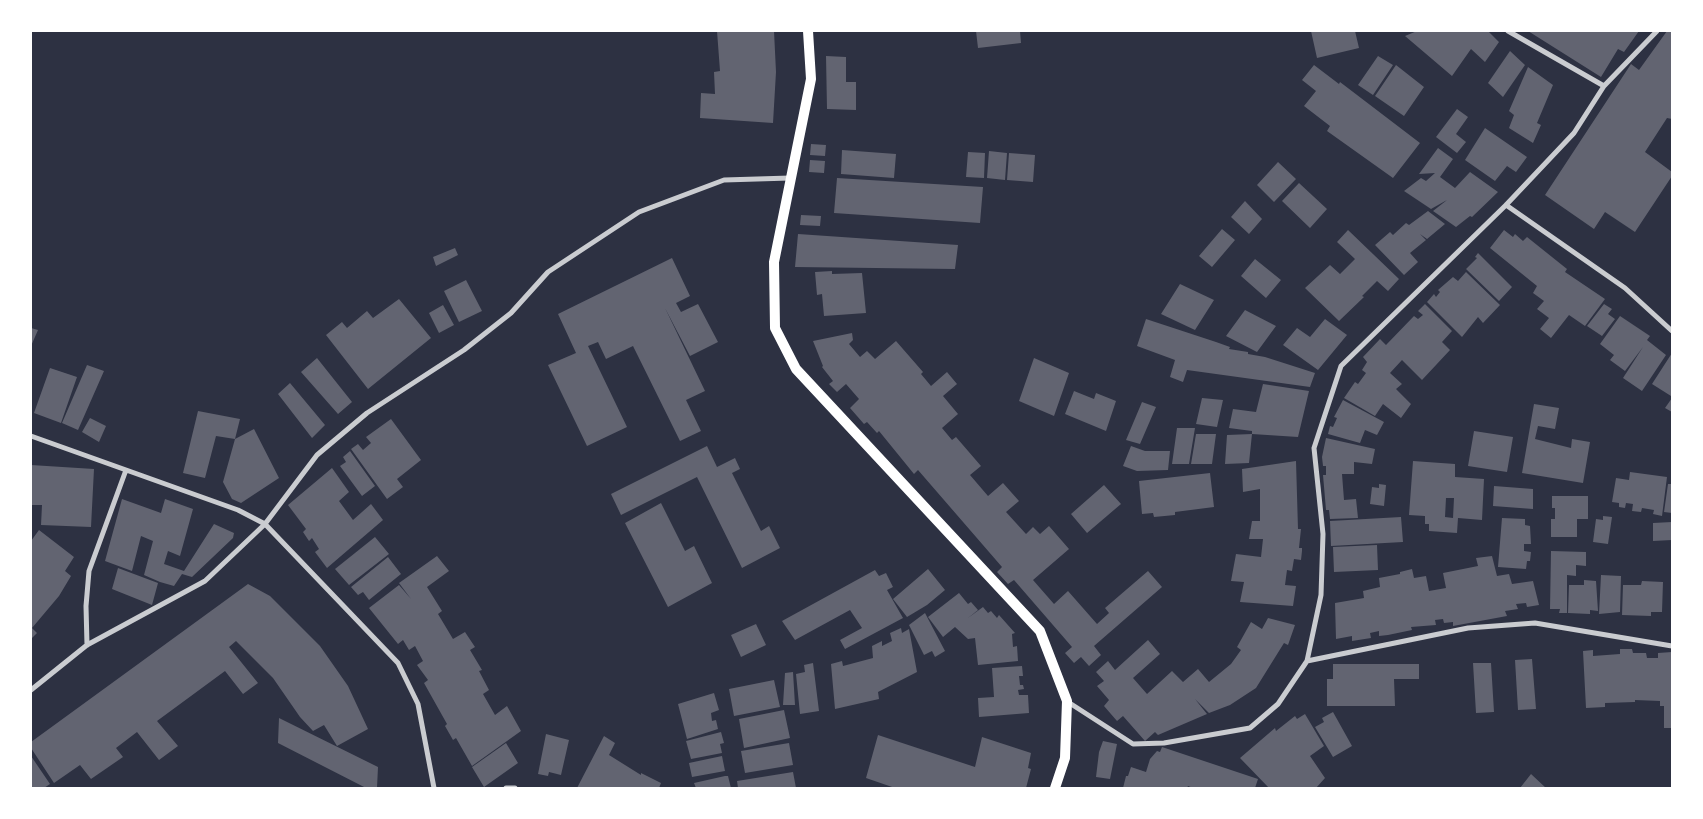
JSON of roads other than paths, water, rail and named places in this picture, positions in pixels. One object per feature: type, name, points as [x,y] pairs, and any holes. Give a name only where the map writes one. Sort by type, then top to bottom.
[{"type":"main road","points":[[808,31],[811,79],[774,262],[776,328],[796,369],[1040,631],[1067,701],[1065,758],[1055,788]]},
{"type":"street","points":[[1508,31],[1604,86]]},
{"type":"street","points":[[1067,701],[1133,744],[1164,744],[1250,728],[1278,704],[1307,661],[1321,595],[1323,534],[1314,448],[1341,366],[1506,205],[1574,133],[1604,86],[1657,31]]},
{"type":"street","points":[[31,690],[87,645],[205,581],[265,524],[317,455],[367,413],[464,350],[512,313],[548,272],[639,212],[724,180],[790,178]]},
{"type":"street","points":[[1506,205],[1625,288],[1672,331]]},
{"type":"street","points":[[31,436],[238,510],[265,524],[398,663],[418,704],[434,788]]},
{"type":"street","points":[[87,645],[86,606],[89,571],[126,470]]},
{"type":"street","points":[[1307,661],[1468,628],[1535,623],[1672,646]]},
{"type":"street","points":[[506,788],[515,788]]}]
